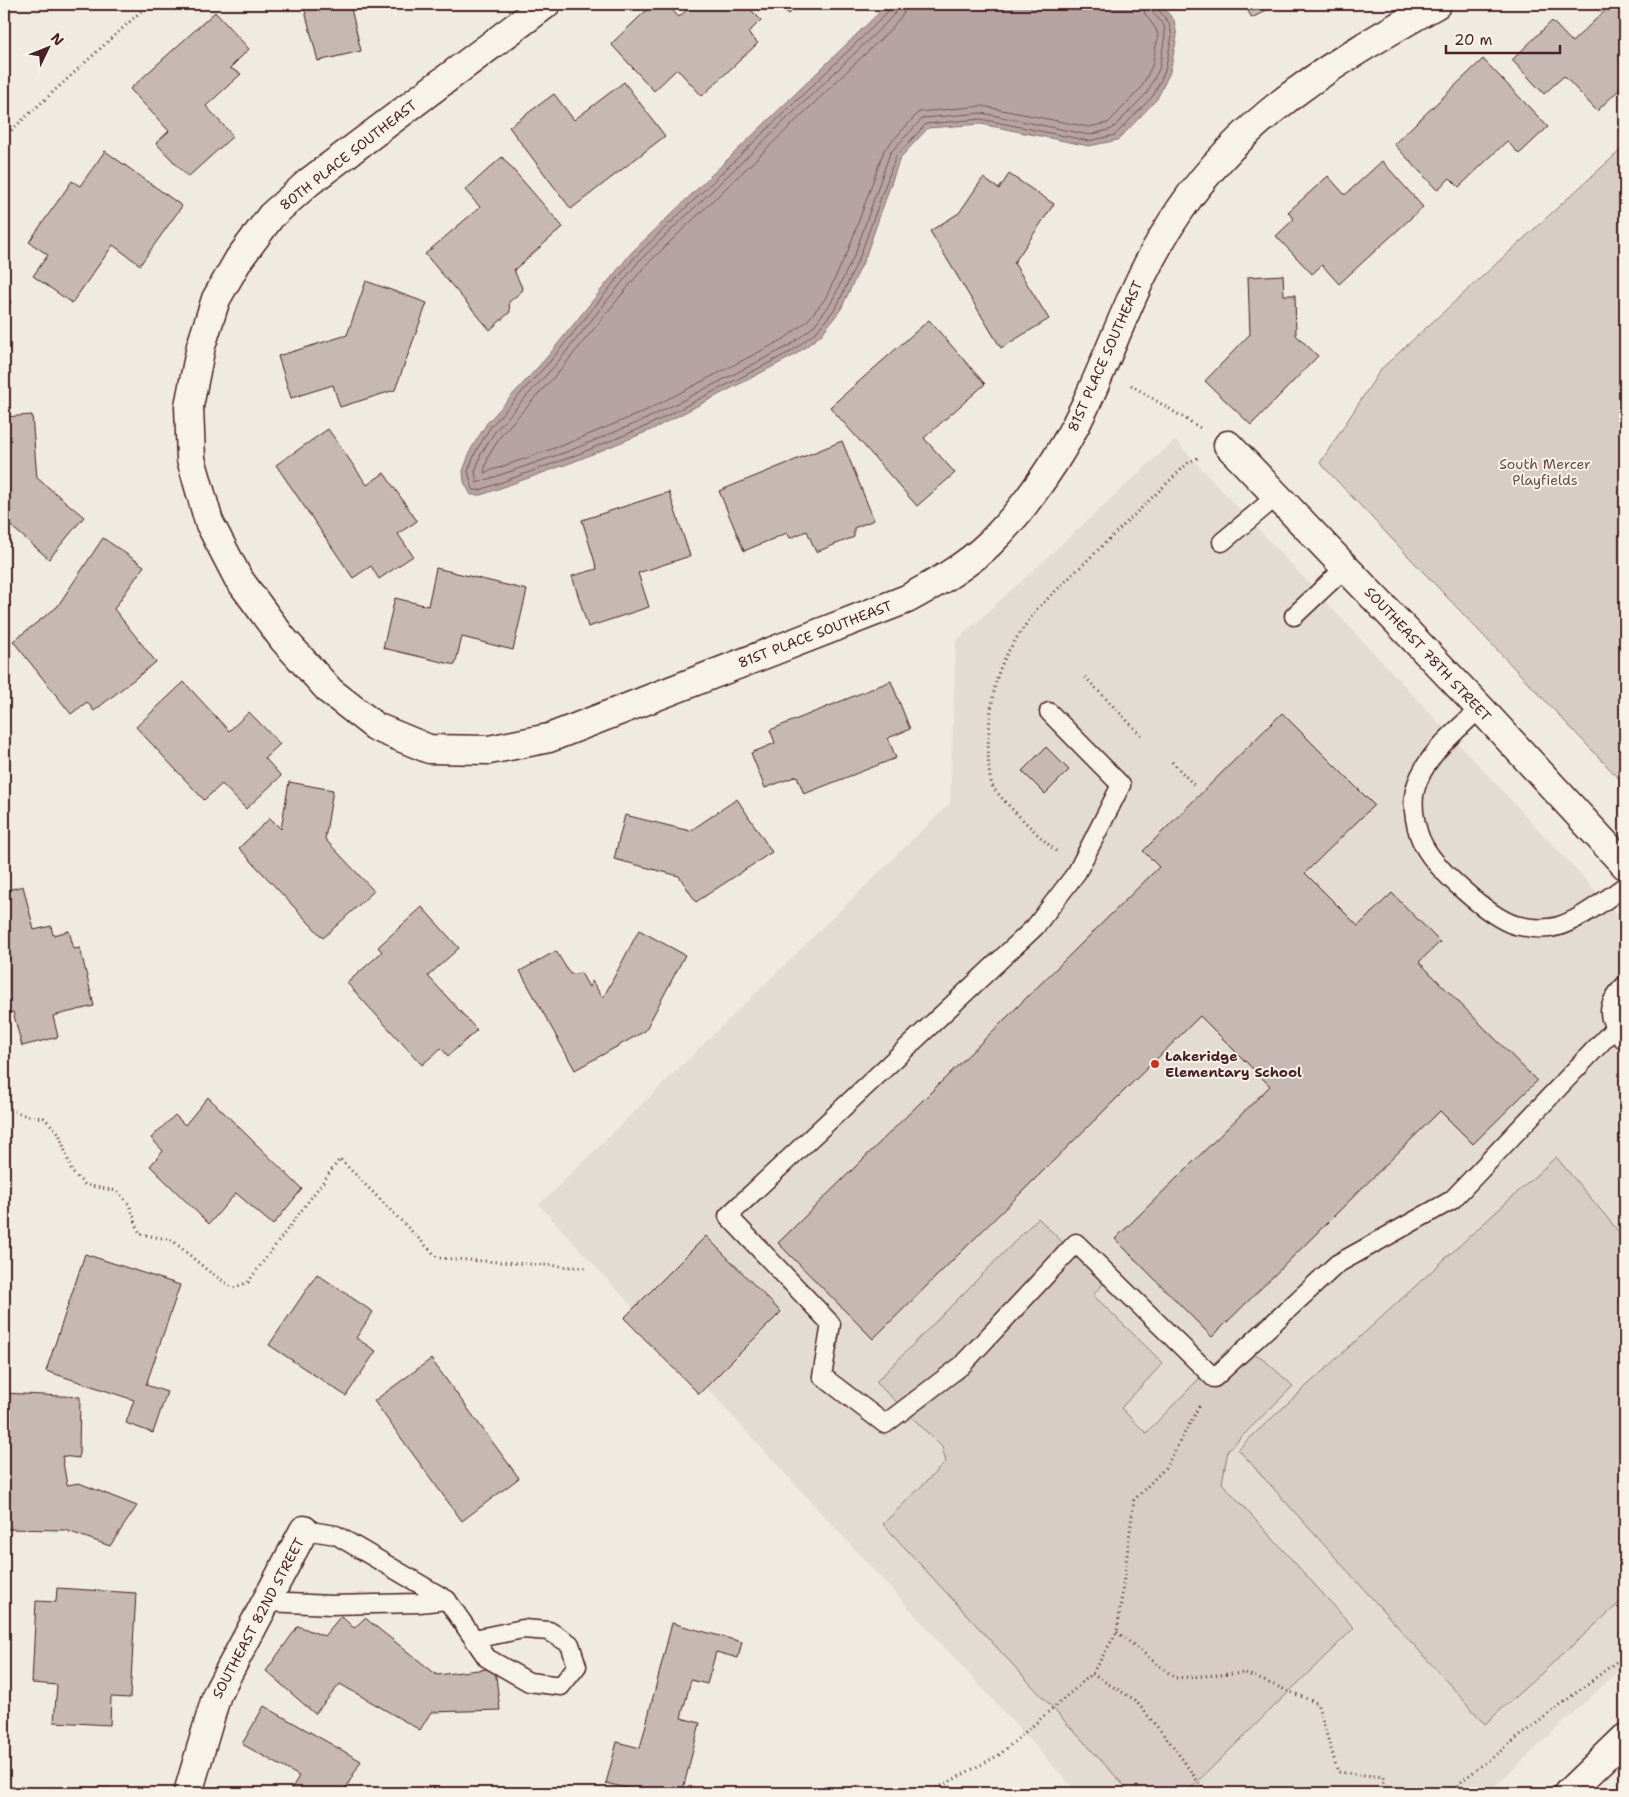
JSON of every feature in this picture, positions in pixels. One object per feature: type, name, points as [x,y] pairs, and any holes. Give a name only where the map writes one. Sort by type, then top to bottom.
[{"type":"street","name":"80TH PLACE SOUTHEAST","points":[[489,750],[429,749],[376,727],[330,691],[283,638],[238,578],[209,522],[191,459],[189,406],[202,346],[216,298],[238,259],[271,216],[309,182],[546,4]]},
{"type":"street","name":"81ST PLACE SOUTHEAST","points":[[489,750],[548,738],[907,599],[949,576],[989,544],[1060,454],[1086,406],[1101,366],[1146,264],[1180,209],[1222,157],[1256,123],[1304,84],[1436,4]]},
{"type":"street","name":"SOUTHEAST 78TH STREET","points":[[1228,445],[1480,708],[1625,865]]},
{"type":"street","name":"SOUTHEAST 82ND STREET","points":[[188,1793],[216,1694],[304,1530]]},
{"type":"street","points":[[1568,1793],[1625,1738]]},
{"type":"lane","points":[[1222,542],[1277,496]]},
{"type":"lane","points":[[1294,616],[1346,567]]},
{"type":"lane","points":[[1480,708],[1425,763],[1415,792],[1415,816],[1424,846],[1448,876],[1482,906],[1514,924],[1550,928],[1588,913],[1625,886]]},
{"type":"lane","points":[[1049,712],[1121,785],[1077,872],[1034,927],[728,1216],[831,1324],[822,1376],[885,1424],[961,1366],[1076,1243],[1214,1378],[1337,1264],[1452,1200],[1620,1035],[1609,1012],[1613,997],[1625,985]]},
{"type":"lane","points":[[304,1530],[336,1535],[447,1600],[487,1658],[529,1682],[561,1686],[577,1666],[570,1644],[549,1631],[523,1629],[474,1639]]},
{"type":"lane","points":[[267,1602],[332,1605],[419,1603],[447,1600]]},
{"type":"path","points":[[4,136],[149,4]]},
{"type":"path","points":[[1101,366],[1228,445]]},
{"type":"path","points":[[1077,872],[992,787],[989,751],[992,706],[998,674],[1019,635],[1037,610],[1189,462],[1228,445]]},
{"type":"path","points":[[1085,677],[1141,735]]},
{"type":"path","points":[[1172,762],[1194,785]]},
{"type":"path","points":[[4,1100],[7,1106],[24,1116],[44,1118],[59,1133],[72,1172],[85,1185],[117,1191],[129,1204],[140,1234],[172,1240],[207,1270],[233,1288],[248,1282],[340,1159],[438,1258],[588,1268]]},
{"type":"path","points":[[928,1793],[999,1754],[1092,1674],[1117,1632],[1134,1500],[1166,1467],[1214,1378]]},
{"type":"path","points":[[1117,1632],[1175,1678],[1245,1673],[1317,1703],[1338,1772],[1383,1777],[1385,1793]]},
{"type":"path","points":[[1451,1793],[1463,1780],[1625,1655]]},
{"type":"path","points":[[1092,1674],[1136,1700],[1173,1746],[1206,1793]]},
{"type":"shaded area","name":"Lakeridge Elementary School","points":[[1175,440],[1625,922],[1625,1665],[1488,1793],[1078,1793],[539,1205],[950,803],[956,641]]},
{"type":"green space","name":"South Mercer Playfields","points":[[1625,146],[1625,785],[1320,463],[1381,369]]},
{"type":"green space","points":[[1556,1157],[1625,1239],[1625,1598],[1485,1724],[1238,1449]]},
{"type":"green space","points":[[1038,1218],[1104,1283],[1093,1295],[1163,1363],[1121,1408],[1146,1433],[1227,1350],[1237,1346],[1261,1357],[1293,1386],[1228,1450],[1222,1483],[1354,1628],[1186,1793],[1131,1793],[883,1524],[946,1462],[942,1447],[876,1382]]},
{"type":"water","points":[[888,4],[1160,4],[1174,20],[1177,36],[1170,72],[1157,99],[1118,140],[1089,146],[981,124],[928,128],[900,158],[865,258],[841,309],[821,335],[795,355],[651,430],[573,462],[481,495],[471,495],[464,482],[463,471],[471,449],[487,423],[548,356],[631,253]]},
{"type":"building","points":[[299,4],[350,4],[361,51],[318,61],[305,11]]},
{"type":"building","points":[[653,4],[666,4],[679,17],[693,4],[745,4],[761,20],[748,33],[758,43],[702,96],[677,69],[654,91],[611,44]]},
{"type":"building","points":[[777,4],[799,4],[789,14]]},
{"type":"building","points":[[1244,4],[1278,4],[1252,18]]},
{"type":"building","points":[[1612,4],[1620,4],[1625,9],[1625,84],[1597,111],[1564,76],[1544,94],[1512,60],[1552,21],[1572,42]]},
{"type":"building","points":[[215,12],[249,49],[230,68],[241,74],[206,106],[233,136],[188,177],[156,143],[169,131],[130,89]]},
{"type":"building","points":[[1483,59],[1548,127],[1519,154],[1507,141],[1459,187],[1450,178],[1437,190],[1394,144]]},
{"type":"building","points":[[624,82],[665,136],[571,209],[509,127],[554,94],[574,120]]},
{"type":"building","points":[[105,151],[182,206],[140,265],[113,245],[72,303],[33,276],[48,255],[29,242],[72,181],[80,186]]},
{"type":"building","points":[[502,157],[563,227],[514,270],[523,290],[509,302],[510,312],[490,330],[425,254],[480,207],[465,190]]},
{"type":"building","points":[[1382,161],[1423,207],[1339,284],[1322,265],[1312,274],[1276,236],[1294,219],[1288,212],[1328,176],[1345,195]]},
{"type":"building","points":[[1009,174],[1054,204],[1014,263],[1049,319],[1001,348],[930,231],[959,213],[983,178],[999,189]]},
{"type":"building","points":[[1283,275],[1284,295],[1295,295],[1296,335],[1318,356],[1251,425],[1205,381],[1250,334],[1248,277]]},
{"type":"building","points":[[366,281],[427,303],[395,390],[340,407],[333,385],[291,398],[278,356],[347,335]]},
{"type":"building","points":[[4,286],[11,303],[4,306]]},
{"type":"building","points":[[929,320],[985,384],[924,438],[955,473],[917,506],[830,407]]},
{"type":"building","points":[[32,415],[37,478],[84,517],[49,559],[4,520],[4,417]]},
{"type":"building","points":[[328,429],[367,485],[384,473],[417,521],[398,534],[413,556],[379,579],[371,566],[353,578],[276,465]]},
{"type":"building","points":[[842,441],[874,520],[854,528],[854,537],[816,552],[807,531],[790,538],[787,533],[744,551],[719,491]]},
{"type":"building","points":[[669,492],[690,556],[638,573],[649,607],[588,627],[572,576],[597,569],[582,520]]},
{"type":"building","points":[[103,538],[144,566],[114,609],[156,662],[94,711],[87,702],[71,714],[13,641],[57,607]]},
{"type":"building","points":[[436,568],[527,590],[513,650],[462,637],[455,665],[383,648],[395,598],[428,606]]},
{"type":"building","points":[[891,681],[910,729],[888,738],[896,758],[804,794],[797,776],[765,788],[751,753],[775,743],[770,730]]},
{"type":"building","points":[[184,682],[229,731],[249,712],[280,744],[265,758],[281,776],[246,809],[222,784],[204,800],[136,727]]},
{"type":"building","points":[[1282,713],[1374,805],[1305,873],[1358,926],[1392,893],[1440,942],[1419,962],[1537,1081],[1473,1144],[1440,1111],[1212,1337],[1115,1239],[1270,1086],[1200,1016],[873,1339],[778,1243],[1159,867],[1143,851]]},
{"type":"building","points":[[1046,747],[1069,770],[1045,794],[1022,771]]},
{"type":"building","points":[[289,782],[333,790],[325,839],[374,891],[323,938],[239,848],[270,818],[281,829]]},
{"type":"building","points":[[737,799],[772,852],[696,902],[679,876],[614,859],[625,815],[690,831]]},
{"type":"building","points":[[23,886],[34,930],[51,926],[53,935],[69,931],[74,949],[80,948],[94,1006],[53,1016],[58,1037],[22,1046],[13,1012],[8,1013],[4,994],[4,891]]},
{"type":"building","points":[[422,907],[459,948],[428,976],[477,1030],[448,1056],[441,1048],[422,1065],[347,983],[382,952],[378,947]]},
{"type":"building","points":[[639,930],[685,955],[645,1031],[575,1070],[520,971],[556,951],[570,974],[581,973],[589,987],[592,981],[603,998]]},
{"type":"building","points":[[208,1097],[302,1189],[273,1225],[236,1193],[209,1224],[150,1166],[163,1151],[151,1138],[175,1115],[185,1125]]},
{"type":"building","points":[[706,1236],[781,1312],[699,1394],[624,1318]]},
{"type":"building","points":[[85,1254],[180,1285],[146,1385],[167,1392],[153,1433],[126,1423],[134,1400],[46,1371]]},
{"type":"building","points":[[317,1274],[373,1312],[356,1338],[376,1351],[346,1396],[269,1345]]},
{"type":"building","points":[[431,1359],[519,1478],[462,1521],[374,1401]]},
{"type":"building","points":[[4,1393],[80,1397],[79,1458],[62,1456],[67,1485],[79,1483],[137,1506],[110,1546],[65,1530],[4,1529]]},
{"type":"building","points":[[57,1588],[136,1593],[130,1698],[111,1697],[110,1725],[54,1722],[57,1685],[32,1683],[36,1601],[56,1602]]},
{"type":"building","points":[[341,1616],[354,1628],[365,1618],[437,1675],[495,1668],[500,1710],[431,1712],[420,1730],[340,1684],[315,1714],[266,1671],[298,1626],[324,1636]]},
{"type":"building","points":[[672,1623],[742,1642],[738,1658],[716,1652],[707,1684],[691,1680],[681,1718],[700,1723],[682,1793],[646,1793],[606,1783],[617,1742],[640,1748]]},
{"type":"building","points":[[264,1706],[361,1761],[343,1793],[289,1793],[299,1776],[242,1744]]},
{"type":"building","points":[[4,1787],[110,1788],[110,1793],[4,1793]]},
{"type":"place","name":"Lakeridge Elementary School","points":[[1155,1064]]}]
